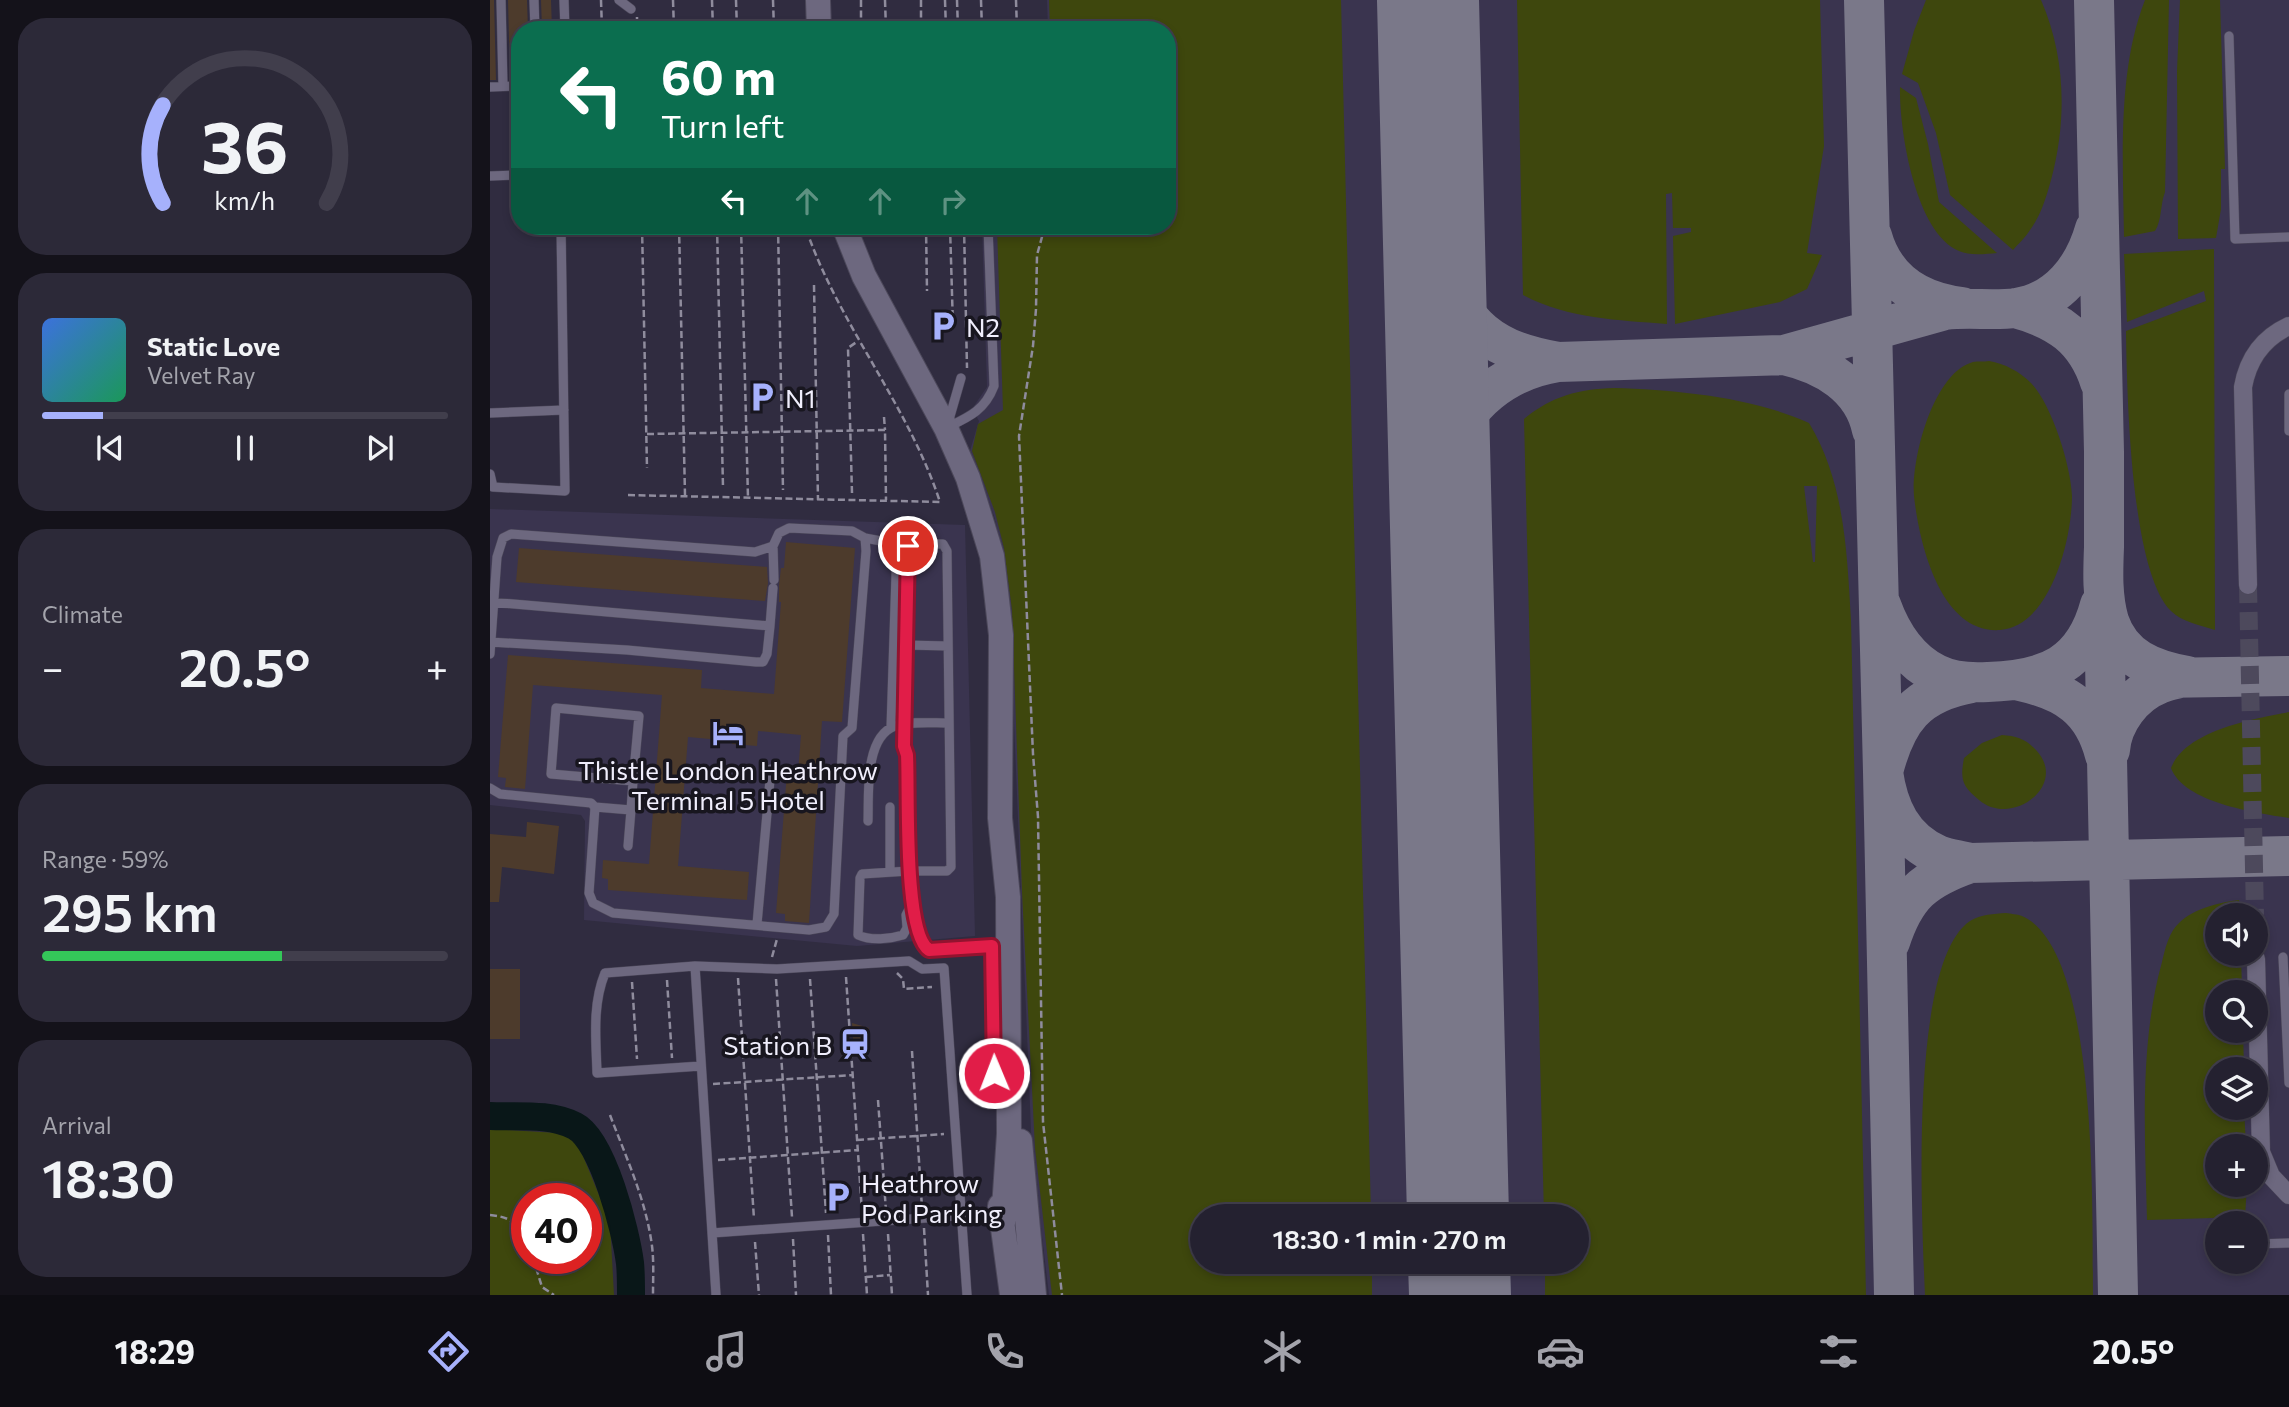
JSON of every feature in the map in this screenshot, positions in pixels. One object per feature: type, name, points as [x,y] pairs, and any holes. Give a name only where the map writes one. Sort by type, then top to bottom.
[{"type":"street","points":[[818,0],[819,21]]},
{"type":"street","points":[[848,235],[864,276],[946,428],[968,478],[992,556],[1001,635],[1000,818],[1008,897],[1010,1043],[1003,1223]]},
{"type":"street","points":[[2248,585],[2243,387],[2248,367],[2257,351],[2274,334],[2289,326]]},
{"type":"street","points":[[1000,818],[992,888],[995,1149],[1012,1295]]},
{"type":"street","points":[[2256,966],[2261,1152],[2271,1176],[2289,1195]]},
{"type":"street","points":[[1010,1043],[1032,1295]]},
{"type":"street","points":[[995,1149],[1014,1211],[1032,1295]]},
{"type":"lane","points":[[501,0],[503,86]]},
{"type":"lane","points":[[534,0],[535,21]]},
{"type":"lane","points":[[564,0],[565,21]]},
{"type":"lane","points":[[619,0],[631,9]]},
{"type":"lane","points":[[2229,36],[2235,239],[2289,237]]},
{"type":"lane","points":[[490,87],[511,86]]},
{"type":"lane","points":[[490,176],[511,175]]},
{"type":"lane","points":[[490,474],[493,487],[565,491],[562,235]]},
{"type":"lane","points":[[946,428],[975,414],[989,400],[993,386],[988,235]]},
{"type":"lane","points":[[946,428],[964,374]]},
{"type":"lane","points":[[2289,394],[2289,431]]},
{"type":"lane","points":[[490,413],[564,410]]},
{"type":"lane","points":[[490,642],[763,662],[767,654],[770,626],[773,546],[779,533],[789,528],[852,531],[864,538],[908,546],[943,544],[947,551],[951,867],[947,871],[865,872],[860,878],[858,935],[866,938],[894,938],[903,935],[907,928],[906,915],[913,902]]},
{"type":"lane","points":[[490,654],[492,602],[500,545],[503,538],[511,534],[526,533],[755,552],[773,546]]},
{"type":"lane","points":[[595,807],[589,893],[593,902],[613,913],[809,930],[826,927],[833,916],[843,736],[852,728],[866,551],[864,538]]},
{"type":"lane","points":[[891,727],[897,544]]},
{"type":"lane","points":[[908,546],[904,746],[908,764],[909,871],[921,941],[929,950],[992,946]]},
{"type":"lane","points":[[492,602],[770,626]]},
{"type":"lane","points":[[906,645],[948,646]]},
{"type":"lane","points":[[628,846],[639,716],[556,708],[551,774],[633,781]]},
{"type":"lane","points":[[869,821],[870,767],[878,741],[891,727],[949,723]]},
{"type":"lane","points":[[757,924],[771,769]]},
{"type":"lane","points":[[490,788],[500,794],[631,810]]},
{"type":"lane","points":[[890,807],[890,872]]},
{"type":"lane","points":[[2283,957],[2289,1083]]},
{"type":"lane","points":[[701,1066],[597,1073],[595,1022],[598,989],[605,973],[695,967],[842,970],[909,961],[922,969],[944,968],[965,1215],[967,1295]]},
{"type":"lane","points":[[695,967],[716,1295]]},
{"type":"lane","points":[[712,1233],[965,1215]]},
{"type":"lane","points":[[2268,1244],[2289,1243]]},
{"type":"path","points":[[601,0],[602,21]]},
{"type":"path","points":[[673,0],[674,21]]},
{"type":"path","points":[[712,0],[712,21]]},
{"type":"path","points":[[736,0],[737,21]]},
{"type":"path","points":[[773,0],[774,21]]},
{"type":"path","points":[[861,0],[861,21]]},
{"type":"path","points":[[885,0],[886,21]]},
{"type":"path","points":[[920,0],[921,21]]},
{"type":"path","points":[[945,0],[946,21]]},
{"type":"path","points":[[957,0],[958,21]]},
{"type":"path","points":[[981,0],[982,21]]},
{"type":"path","points":[[1016,0],[1017,21]]},
{"type":"path","points":[[642,235],[647,468]]},
{"type":"path","points":[[679,235],[685,496]]},
{"type":"path","points":[[717,235],[723,487]]},
{"type":"path","points":[[741,235],[748,498]]},
{"type":"path","points":[[778,235],[783,490]]},
{"type":"path","points":[[628,495],[940,502],[925,460],[828,283],[809,235]]},
{"type":"path","points":[[926,235],[928,291]]},
{"type":"path","points":[[950,235],[953,327]]},
{"type":"path","points":[[964,235],[964,374]]},
{"type":"path","points":[[1043,235],[1037,255],[1037,309],[1033,346],[1023,395],[1019,436],[1038,817],[1043,1122],[1062,1295]]},
{"type":"path","points":[[814,285],[818,500]]},
{"type":"path","points":[[852,493],[848,348],[859,341]]},
{"type":"path","points":[[884,417],[887,501]]},
{"type":"path","points":[[647,434],[885,430]]},
{"type":"path","points":[[842,970],[853,1075],[862,1215]]},
{"type":"path","points":[[893,971],[901,976],[904,989],[945,986]]},
{"type":"path","points":[[810,975],[826,1215]]},
{"type":"path","points":[[667,976],[672,1060],[675,1068]]},
{"type":"path","points":[[776,976],[792,1217]]},
{"type":"path","points":[[632,978],[639,1070]]},
{"type":"path","points":[[738,979],[754,1219]]},
{"type":"path","points":[[912,1051],[922,1208]]},
{"type":"path","points":[[702,1085],[853,1075]]},
{"type":"path","points":[[878,1100],[886,1211]]},
{"type":"path","points":[[610,1115],[635,1179],[649,1225],[653,1250],[653,1295]]},
{"type":"path","points":[[857,1140],[956,1133]]},
{"type":"path","points":[[707,1160],[857,1150]]},
{"type":"path","points":[[490,1215],[511,1222]]},
{"type":"path","points":[[923,1227],[928,1295]]},
{"type":"path","points":[[863,1230],[867,1295]]},
{"type":"path","points":[[888,1230],[892,1295]]},
{"type":"path","points":[[827,1233],[831,1295]]},
{"type":"path","points":[[792,1235],[796,1295]]},
{"type":"path","points":[[755,1238],[759,1295]]},
{"type":"path","points":[[538,1274],[542,1287],[554,1295]]},
{"type":"path","points":[[866,1277],[891,1275]]},
{"type":"shaded area","points":[[1047,0],[2289,0],[2289,1295],[1049,1295],[1032,1153],[1009,604],[994,516],[969,454],[979,421],[972,409],[987,387],[982,235],[1176,235],[1176,21],[1048,21]]},
{"type":"shaded area","points":[[490,509],[965,525],[975,936],[857,946],[584,920],[585,821],[581,815],[490,805]]},
{"type":"green space","points":[[1049,0],[1341,0],[1371,1204],[1190,1204],[1190,1274],[1372,1274],[1372,1295],[1052,1295],[1035,1148],[1012,610],[1004,548],[995,512],[972,451],[978,424],[1003,410],[997,235],[1176,235],[1176,21],[1050,21]]},
{"type":"green space","points":[[1517,0],[1820,0],[1824,146],[1807,253],[1822,255],[1807,289],[1780,302],[1675,324],[1673,236],[1691,232],[1691,228],[1673,228],[1672,193],[1666,194],[1667,324],[1575,314],[1523,295]]},
{"type":"green space","points":[[1926,0],[2041,0],[2049,22],[2059,66],[2060,135],[2049,187],[2040,212],[2028,233],[2013,250],[1950,195],[1936,133],[1918,83],[1902,74]]},
{"type":"green space","points":[[2145,0],[2169,0],[2165,192],[2155,231],[2124,237],[2123,147],[2126,86],[2136,27]]},
{"type":"green space","points":[[2180,0],[2220,0],[2225,169],[2221,169],[2221,209],[2216,238],[2178,239],[2177,71]]},
{"type":"green space","points":[[1900,87],[1916,98],[1939,202],[1997,253],[1963,253],[1944,241],[1931,224],[1921,202],[1907,153]]},
{"type":"green space","points":[[2214,249],[2215,630],[2175,615],[2157,590],[2139,520],[2128,394],[2126,331],[2206,301],[2204,291],[2127,322],[2124,254]]},
{"type":"green space","points":[[1989,361],[2017,372],[2039,393],[2059,436],[2072,496],[2063,556],[2045,597],[2033,613],[2018,625],[2000,630],[1979,627],[1962,617],[1948,601],[1936,582],[1928,560],[1914,496],[1916,461],[1927,419],[1936,399],[1946,382],[1959,369],[1973,362]]},
{"type":"green space","points":[[1614,388],[1714,396],[1787,414],[1809,423],[1830,469],[1842,519],[1851,620],[1866,1295],[1545,1295],[1545,1274],[1589,1274],[1589,1204],[1544,1204],[1524,419],[1556,399],[1578,392]],"holes":[[[1804,486],[1817,486],[1813,562]]]},
{"type":"green space","points":[[2289,712],[2289,818],[2241,809],[2206,798],[2178,780],[2171,768],[2179,755],[2206,735],[2240,723]]},
{"type":"green space","points":[[2002,735],[2012,736],[2032,746],[2044,763],[2046,777],[2041,789],[2032,799],[2020,806],[2006,809],[1992,807],[1979,800],[1969,791],[1962,772],[1964,758],[1982,743]]},
{"type":"green space","points":[[2239,900],[2239,903],[2221,903]]},
{"type":"green space","points":[[2205,908],[2205,966],[2241,966],[2242,980],[2205,980],[2205,1043],[2243,1043],[2244,1057],[2205,1057],[2205,1120],[2245,1120],[2245,1134],[2205,1134],[2205,1197],[2246,1197],[2245,1211],[2205,1211],[2205,1218],[2147,1220],[2145,1090],[2150,1025],[2168,941],[2179,923]]},
{"type":"green space","points":[[2006,913],[2022,916],[2047,939],[2066,979],[2078,1031],[2091,1151],[2093,1295],[1925,1295],[1922,1212],[1923,1096],[1936,987],[1950,946],[1970,921]]},
{"type":"green space","points":[[490,1129],[574,1134],[594,1183],[511,1183],[511,1274],[602,1274],[602,1202],[610,1222],[614,1295],[490,1295]]},
{"type":"building","points":[[490,0],[494,0],[496,80],[490,80]]},
{"type":"building","points":[[508,0],[527,0],[528,21],[511,21],[510,79]]},
{"type":"building","points":[[541,0],[551,0],[552,21],[542,21]]},
{"type":"building","name":"Thistle London Heathrow Terminal 5 Hotel","points":[[786,542],[855,548],[842,722],[822,721],[809,923],[785,921],[785,914],[776,913],[787,772],[798,773],[801,735],[758,731],[757,746],[688,737],[678,866],[749,872],[747,900],[608,890],[608,879],[602,878],[603,860],[649,864],[662,695],[533,685],[525,789],[505,787],[506,778],[498,777],[508,655],[702,670],[701,688],[774,694],[781,602],[779,585],[781,568],[784,568]]},
{"type":"building","points":[[519,548],[767,567],[765,601],[516,582]]},
{"type":"building","points":[[527,822],[559,826],[554,874],[502,867],[499,902],[490,902],[490,834],[526,837]]},
{"type":"building","points":[[490,969],[520,969],[520,1039],[490,1039]]},
{"type":"building","points":[[852,1023],[869,1028],[870,1045],[854,1054]]},
{"type":"waterway","points":[[490,1116],[555,1119],[575,1126],[585,1135],[604,1167],[624,1230],[630,1263],[631,1295]]},
{"type":"taxiway","points":[[1864,0],[1883,772],[1893,810],[1906,831],[1926,848],[1942,856],[1970,863],[2289,856]]},
{"type":"taxiway","points":[[2094,0],[2105,603],[2114,634],[2130,653],[2151,666],[2187,676]]},
{"type":"taxiway","points":[[1784,355],[1945,310],[2007,309],[2045,299],[2057,291],[2076,270],[2095,229]]},
{"type":"taxiway","points":[[1872,236],[1885,265],[1905,286],[1931,300],[1962,307]]},
{"type":"taxiway","points":[[1433,248],[1454,294],[1476,326],[1509,348],[1558,362]]},
{"type":"taxiway","points":[[2015,308],[2044,318],[2068,333],[2087,353],[2100,382]]},
{"type":"taxiway","points":[[1439,509],[1448,455],[1455,436],[1476,405],[1504,381],[1539,366],[1558,362],[1784,355],[1813,364],[1840,379],[1860,401],[1872,430]]},
{"type":"taxiway","points":[[1881,605],[1895,635],[1917,661],[1942,677],[1975,682],[2028,678],[2060,665],[2084,642],[2100,605]]},
{"type":"taxiway","points":[[2104,613],[2118,1295]]},
{"type":"taxiway","points":[[2110,750],[2115,729],[2133,702],[2159,684],[2187,676]]},
{"type":"taxiway","points":[[2159,678],[2289,676]]},
{"type":"taxiway","points":[[2020,681],[2051,690],[2075,704],[2093,725],[2105,755]]},
{"type":"taxiway","points":[[1894,1295],[1883,772],[1894,738],[1911,712],[1936,694],[1971,683]]},
{"type":"taxiway","points":[[1890,942],[1902,912],[1918,891],[1940,875],[1970,863]]},
{"type":"runway","points":[[1428,0],[1458,1204]]},
{"type":"runway","points":[[1459,1274],[1460,1295]]},
{"type":"tunnel","points":[[2248,585],[2255,903]]},
{"type":"place","name":"N2","points":[[943,326]]},
{"type":"place","name":"N1","points":[[762,397]]},
{"type":"place","name":"Thistle London Heathrow Terminal 5 Hotel","points":[[728,733]]},
{"type":"place","name":"Station B","points":[[855,1044]]},
{"type":"place","name":"Heathrow Pod Parking","points":[[838,1197]]},
{"type":"route","points":[[908,546],[904,746],[907,755],[909,871],[913,902],[921,941],[929,950],[992,946],[994,1073]]}]
